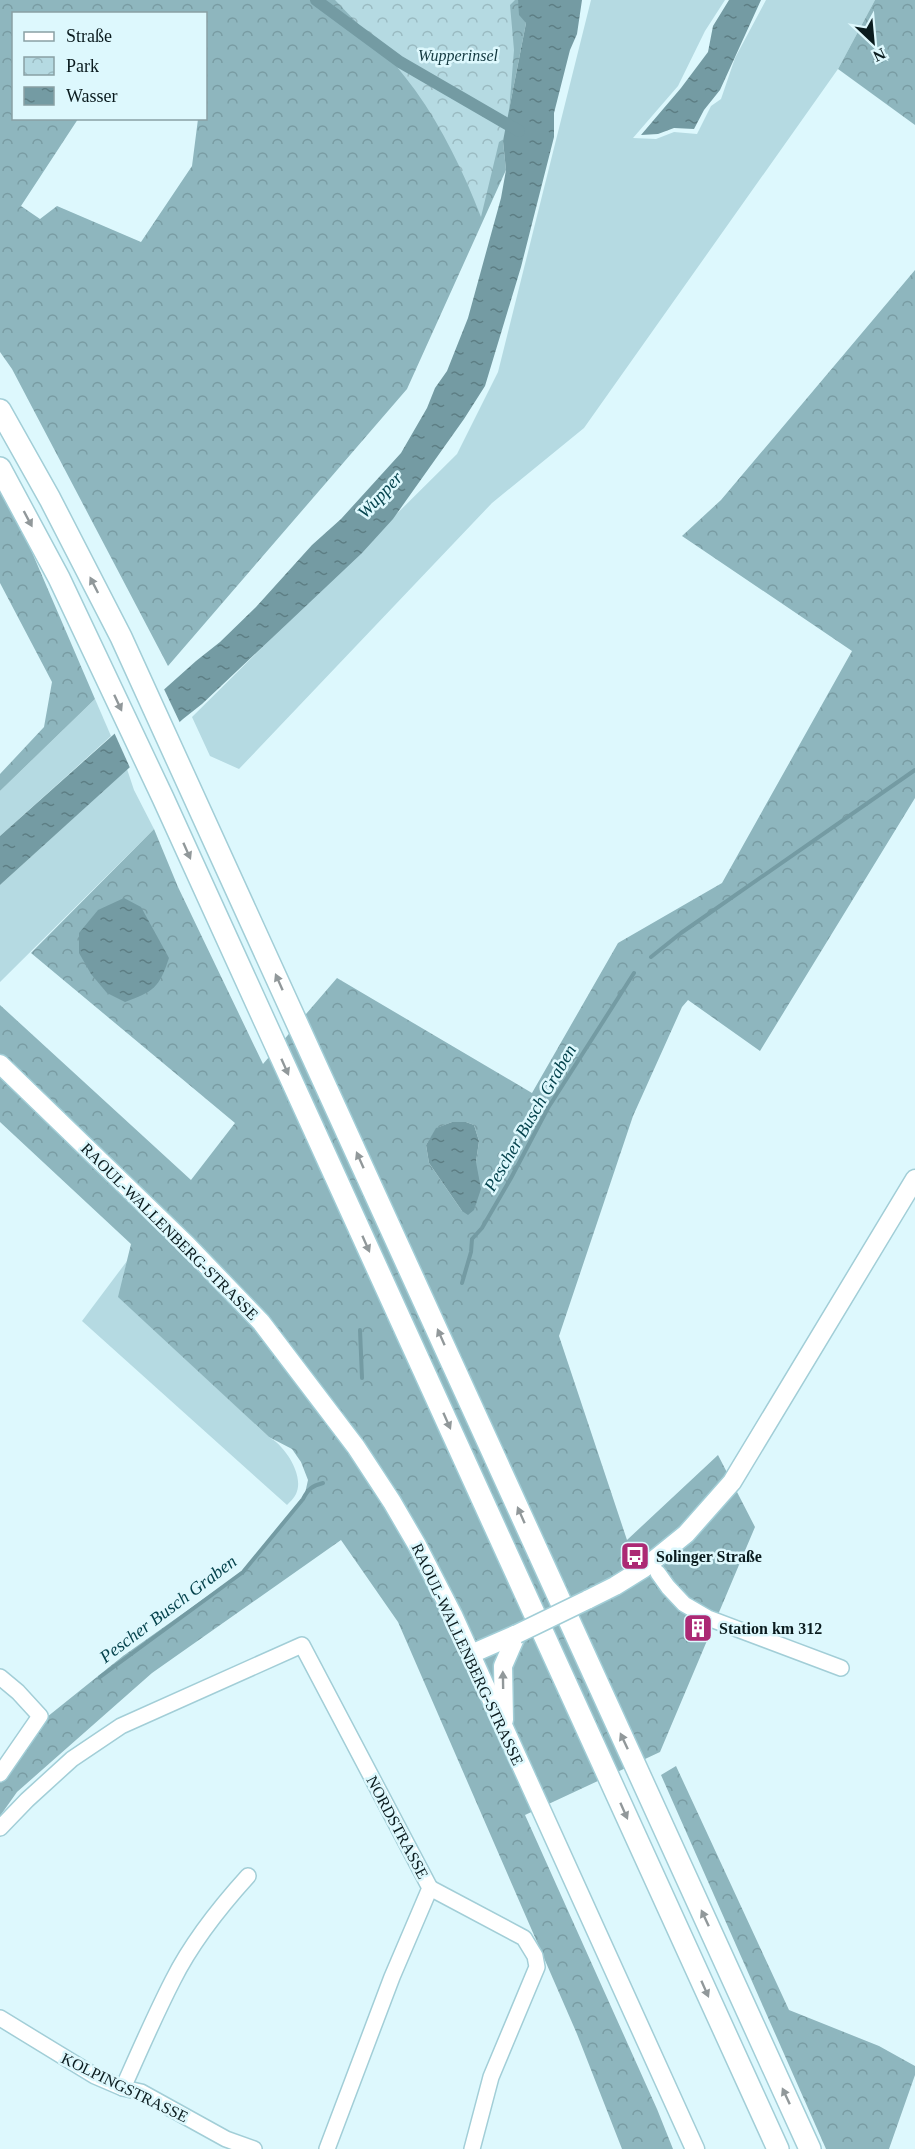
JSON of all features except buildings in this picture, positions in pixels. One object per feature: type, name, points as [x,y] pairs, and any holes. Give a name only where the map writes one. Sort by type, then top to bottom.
[{"type":"highway","points":[[0,410],[50,499],[120,637],[185,776],[810,2149]]},
{"type":"highway","points":[[0,468],[54,568],[163,798],[778,2149]]},
{"type":"main road","name":"RAOUL-WALLENBERG-STRASSE","points":[[0,1064],[187,1245],[261,1322],[356,1447],[392,1502],[417,1545],[471,1654],[695,2149]]},
{"type":"main road","points":[[471,1654],[615,1586],[644,1568],[678,1542],[702,1518],[732,1482],[915,1179]]},
{"type":"main road","points":[[504,1728],[503,1666],[517,1634]]},
{"type":"street","points":[[658,1573],[684,1604],[708,1618],[840,1668]]},
{"type":"street","name":"NORDSTRASSE","points":[[0,1828],[72,1759],[121,1726],[302,1645],[430,1888],[392,1977],[327,2149]]},
{"type":"street","points":[[0,1677],[18,1692],[40,1716],[0,1774]]},
{"type":"street","points":[[123,2088],[173,1979],[187,1955],[205,1927],[248,1876]]},
{"type":"street","points":[[430,1888],[524,1938],[535,1956],[537,1967],[491,2077],[472,2149]]},
{"type":"street","name":"KOLPINGSTRASSE","points":[[0,2018],[95,2076],[123,2088],[141,2092],[226,2139],[254,2149]]},
{"type":"green space","points":[[0,0],[518,0],[526,23],[503,141],[506,170],[407,389],[168,666],[12,369],[0,352]],"holes":[[[12,12],[207,12],[207,120],[198,120],[192,166],[141,242],[57,206],[40,219],[21,206],[77,120],[12,120]]]},
{"type":"green space","name":"Wupperinsel","points":[[335,0],[515,0],[510,5],[514,50],[507,137],[499,142],[481,217],[452,152],[425,105],[387,55]]},
{"type":"green space","points":[[591,0],[725,0],[705,31],[678,86],[633,138],[656,139],[674,132],[697,134],[711,106],[721,99],[735,58],[766,0],[875,0],[838,69],[584,428],[492,503],[239,769],[210,756],[192,717],[457,454],[498,372]]},
{"type":"green space","points":[[875,0],[915,0],[915,125],[838,69]]},
{"type":"green space","points":[[915,270],[915,798],[760,1051],[688,1000],[682,1007],[633,1116],[559,1336],[627,1540],[718,1455],[755,1527],[660,1752],[525,1815],[673,2149],[622,2149],[577,2034],[398,1622],[341,1540],[152,1673],[17,1792],[0,1816],[0,1783],[47,1717],[123,1656],[246,1569],[304,1498],[308,1480],[301,1462],[292,1449],[269,1437],[118,1297],[131,1244],[0,1122],[0,1005],[191,1180],[235,1123],[31,953],[154,829],[178,887],[263,1064],[337,978],[532,1093],[618,943],[722,883],[852,651],[682,536],[721,500]],"holes":[[[452,1122],[466,1122],[474,1125],[479,1141],[476,1162],[462,1211],[429,1163],[426,1145],[437,1128]]]},
{"type":"green space","points":[[0,489],[19,522],[95,699],[0,791],[0,774],[44,727],[52,682],[0,583]]},
{"type":"green space","points":[[95,699],[111,736],[0,836],[0,791]]},
{"type":"green space","points":[[127,769],[134,790],[154,829],[0,982],[0,885]]},
{"type":"green space","points":[[127,1261],[119,1297],[275,1441],[292,1461],[298,1478],[298,1486],[295,1495],[287,1505],[82,1321]]},
{"type":"green space","points":[[676,1766],[789,2010],[879,2046],[915,2066],[915,2075],[889,2149],[826,2149],[661,1775]]},
{"type":"water","name":"Wupper","points":[[518,0],[582,0],[577,34],[570,50],[554,113],[554,137],[521,267],[485,386],[393,519],[362,553],[202,704],[0,885],[0,836],[220,642],[256,607],[312,545],[341,519],[401,453],[427,408],[435,388],[447,371],[468,318],[501,198],[506,170],[503,141],[526,23],[519,15]]},
{"type":"water","points":[[729,0],[761,0],[720,90],[704,110],[694,129],[674,128],[658,134],[641,135],[708,52],[713,26]]},
{"type":"water","points":[[124,898],[141,907],[169,958],[162,976],[154,987],[143,995],[125,1002],[107,993],[91,974],[79,953],[79,933],[98,910]]},
{"type":"water","points":[[452,1122],[466,1122],[474,1125],[479,1141],[476,1162],[481,1189],[474,1210],[468,1215],[462,1211],[429,1163],[426,1145],[436,1128]]},
{"type":"pier","points":[[163,687],[181,725],[131,770],[113,730]]},
{"type":"waterway","points":[[316,0],[400,62],[519,131]]},
{"type":"waterway","name":"Pescher Busch Graben","points":[[651,957],[681,933],[915,770]]},
{"type":"waterway","name":"Pescher Busch Graben","points":[[462,1283],[471,1252],[472,1239],[482,1228],[548,1108],[634,973]]},
{"type":"waterway","name":"Pescher Busch Graben","points":[[360,1330],[362,1378]]},
{"type":"waterway","name":"Pescher Busch Graben","points":[[100,1677],[243,1572],[309,1490],[323,1483]]},
{"type":"place","name":"Solinger Straße","points":[[635,1556]]},
{"type":"place","name":"Station km 312","points":[[698,1628]]}]
